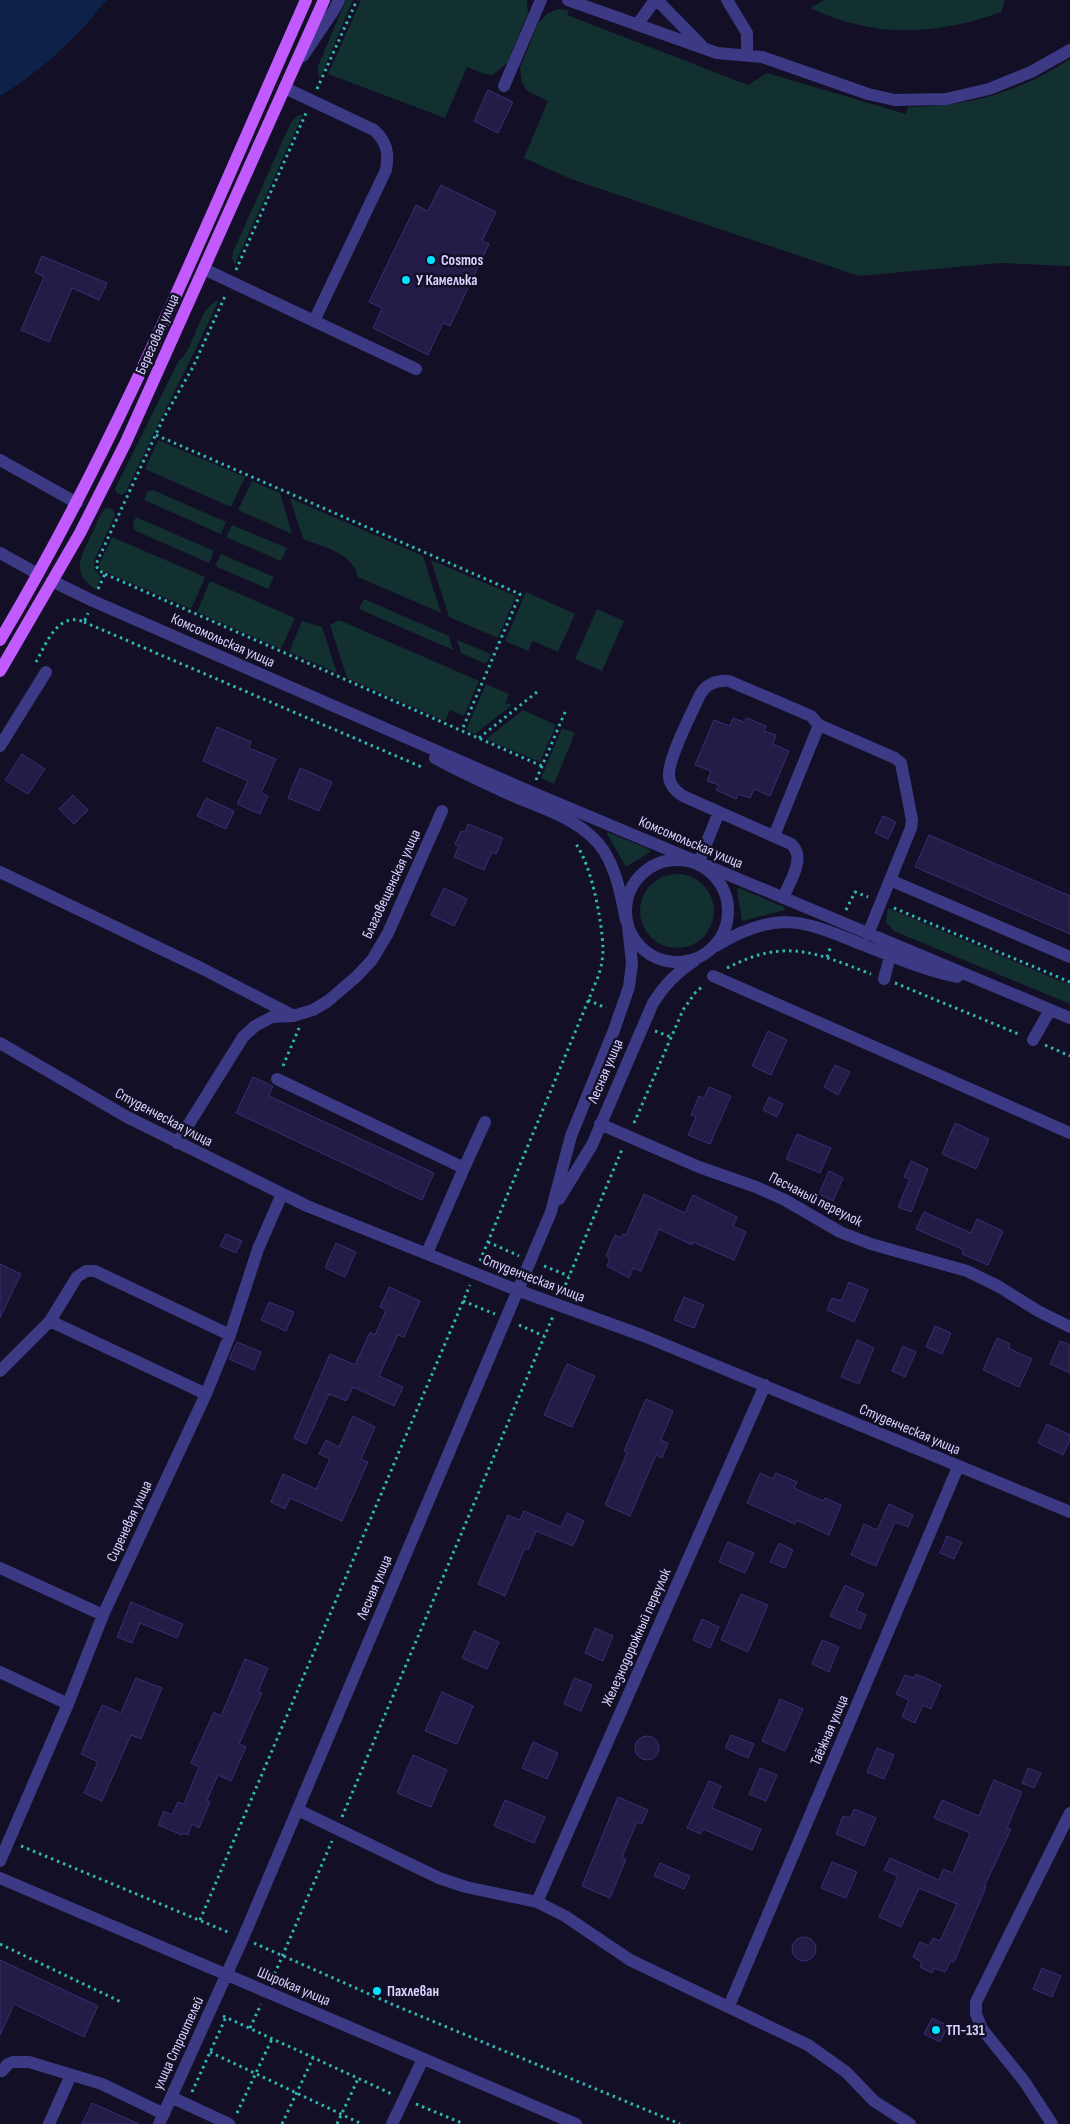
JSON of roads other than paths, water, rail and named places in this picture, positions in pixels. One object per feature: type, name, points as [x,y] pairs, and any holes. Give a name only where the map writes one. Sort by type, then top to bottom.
[{"type":"main road","name":"Береговая улица","points":[[0,640],[77,504],[139,375],[306,0]]},
{"type":"main road","name":"Береговая улица","points":[[0,671],[80,532],[126,442],[324,0]]},
{"type":"main road","points":[[38,574],[52,581]]},
{"type":"street","points":[[293,70],[339,0]]},
{"type":"street","points":[[504,86],[541,0]]},
{"type":"street","points":[[637,25],[656,0],[704,48]]},
{"type":"street","points":[[727,0],[747,33],[749,42],[747,56]]},
{"type":"street","points":[[572,1],[717,53],[762,57],[880,97],[912,101],[964,96],[988,89],[1031,72],[1070,50]]},
{"type":"street","points":[[285,88],[374,130],[383,138],[387,148],[386,170],[314,321]]},
{"type":"street","points":[[204,269],[416,369]]},
{"type":"street","points":[[0,460],[77,504]]},
{"type":"street","points":[[0,553],[38,574]]},
{"type":"street","name":"Комсомольская улица","points":[[52,581],[93,601],[381,727],[783,898],[890,956],[919,968],[989,984]]},
{"type":"street","points":[[0,746],[46,672]]},
{"type":"street","points":[[783,898],[798,858],[795,848],[774,836],[677,792],[670,781],[671,762],[696,703],[706,687],[718,681],[729,681],[811,716],[820,725],[894,758],[901,763],[912,820],[911,828],[868,934]]},
{"type":"street","points":[[774,836],[820,725]]},
{"type":"street","name":"Комсомольская улица","points":[[381,727],[462,773],[564,818],[588,832],[604,850],[613,869],[627,923]]},
{"type":"street","name":"Благовещенская улица","points":[[178,1143],[242,1037],[255,1026],[272,1017],[298,1018],[313,1010],[328,1001],[356,977],[372,960],[388,933],[442,811]]},
{"type":"street","points":[[697,863],[719,812]]},
{"type":"street","points":[[680,859],[697,863],[711,872],[720,882],[728,905],[725,929],[716,944],[705,954],[680,962],[660,959],[640,947],[627,923],[626,902],[628,892],[644,870],[656,863],[680,859]]},
{"type":"street","points":[[0,872],[201,968],[298,1018]]},
{"type":"street","points":[[890,880],[1070,957]]},
{"type":"street","name":"Лесная улица","points":[[551,1212],[571,1136],[620,1014],[628,987],[632,963],[627,923]]},
{"type":"street","name":"Комсомольская улица","points":[[705,954],[740,933],[771,924],[795,923],[838,928],[868,934],[1070,1018]]},
{"type":"street","name":"Лесная улица","points":[[227,1975],[551,1212],[592,1145],[648,1013],[658,994],[675,975],[705,954]]},
{"type":"street","points":[[884,979],[890,956]]},
{"type":"street","points":[[713,976],[1070,1133]]},
{"type":"street","points":[[1033,1040],[1050,1010]]},
{"type":"street","name":"Студенческая улица","points":[[0,1043],[126,1117],[307,1206],[517,1290],[644,1336],[1070,1512]]},
{"type":"street","points":[[277,1079],[464,1168]]},
{"type":"street","points":[[427,1253],[485,1122]]},
{"type":"street","name":"Песчаный переулок","points":[[600,1124],[699,1167],[778,1197],[840,1232],[871,1244],[967,1271],[998,1286],[1038,1311],[1070,1327]]},
{"type":"street","name":"Сиреневая улица","points":[[0,1861],[68,1704],[103,1615],[206,1394],[230,1335],[252,1264],[282,1194]]},
{"type":"street","points":[[0,1371],[50,1321],[77,1277],[86,1271],[95,1271],[230,1335]]},
{"type":"street","points":[[50,1321],[206,1394]]},
{"type":"street","name":"Железнодорожный переулок","points":[[537,1902],[765,1385]]},
{"type":"street","name":"Таёжная улица","points":[[729,2006],[958,1467]]},
{"type":"street","points":[[0,1568],[103,1615]]},
{"type":"street","points":[[0,1672],[68,1704]]},
{"type":"street","points":[[298,1810],[439,1878],[466,1887],[537,1902],[565,1916],[630,1960],[808,2045],[846,2072],[874,2101],[910,2124]]},
{"type":"street","points":[[1052,2124],[1024,2081],[982,2029],[976,2014],[976,2002],[1070,1813]]},
{"type":"street","name":"Широкая улица","points":[[0,1878],[576,2124]]},
{"type":"street","name":"улица Строителей","points":[[161,2119],[227,1975]]},
{"type":"street","points":[[392,2124],[422,2059]]},
{"type":"street","points":[[1,2072],[8,2064],[22,2061],[102,2084],[161,2119]]},
{"type":"street","points":[[49,2124],[71,2075]]},
{"type":"street","points":[[172,2096],[186,2104],[232,2121]]},
{"type":"water","points":[[0,0],[107,0],[60,51],[25,80],[0,96]]},
{"type":"place","name":"Cosmos","points":[[431,260]]},
{"type":"place","name":"У Камелька","points":[[406,280]]},
{"type":"place","name":"Пахлеван","points":[[377,1991]]},
{"type":"place","name":"ТП-131","points":[[936,2030]]}]
